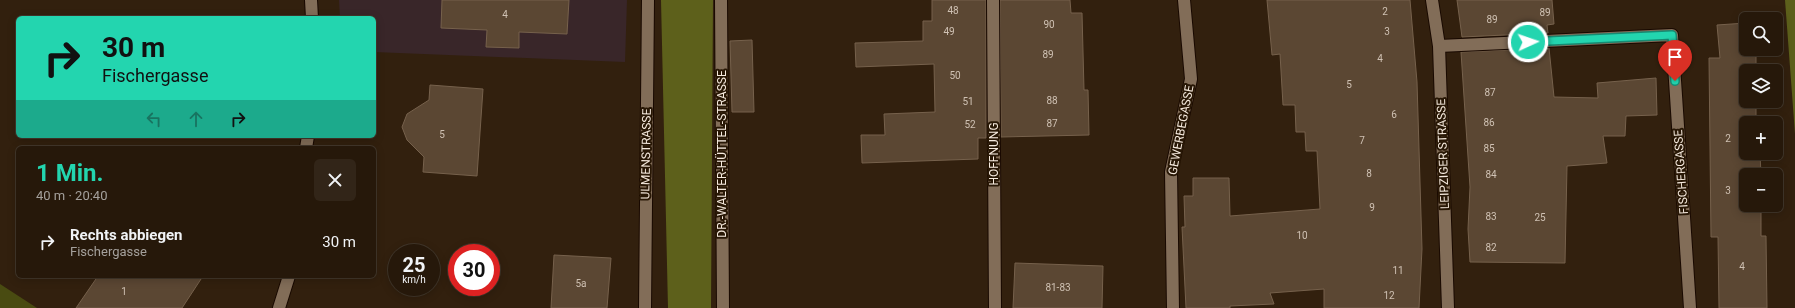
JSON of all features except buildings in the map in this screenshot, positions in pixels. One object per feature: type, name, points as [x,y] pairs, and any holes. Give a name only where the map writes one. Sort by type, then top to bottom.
[{"type":"street","points":[[311,0],[312,16]]},
{"type":"street","name":"ULMENSTRASSE","points":[[645,308],[648,0]]},
{"type":"street","name":"DR.-WALTER-HÜTTEL-STRASSE","points":[[722,0],[724,308]]},
{"type":"street","name":"HOFFNUNG","points":[[993,0],[995,308]]},
{"type":"street","name":"GEWERBEGASSE","points":[[1173,308],[1171,172],[1191,79],[1184,0]]},
{"type":"street","name":"LEIPZIGER STRASSE","points":[[1432,0],[1439,46],[1448,308]]},
{"type":"street","name":"FISCHERGASSE","points":[[1439,46],[1672,35],[1690,308]]},
{"type":"street","points":[[279,308],[288,278]]},
{"type":"shaded area","points":[[339,0],[627,0],[625,62],[376,52],[376,16],[340,16]]},
{"type":"shaded area","points":[[661,0],[713,0],[711,308],[668,308]]},
{"type":"shaded area","points":[[1785,0],[1795,0],[1795,134]]},
{"type":"shaded area","points":[[0,284],[37,308],[0,308]]},
{"type":"route","points":[[1528,42],[1672,35],[1675,81]]}]
